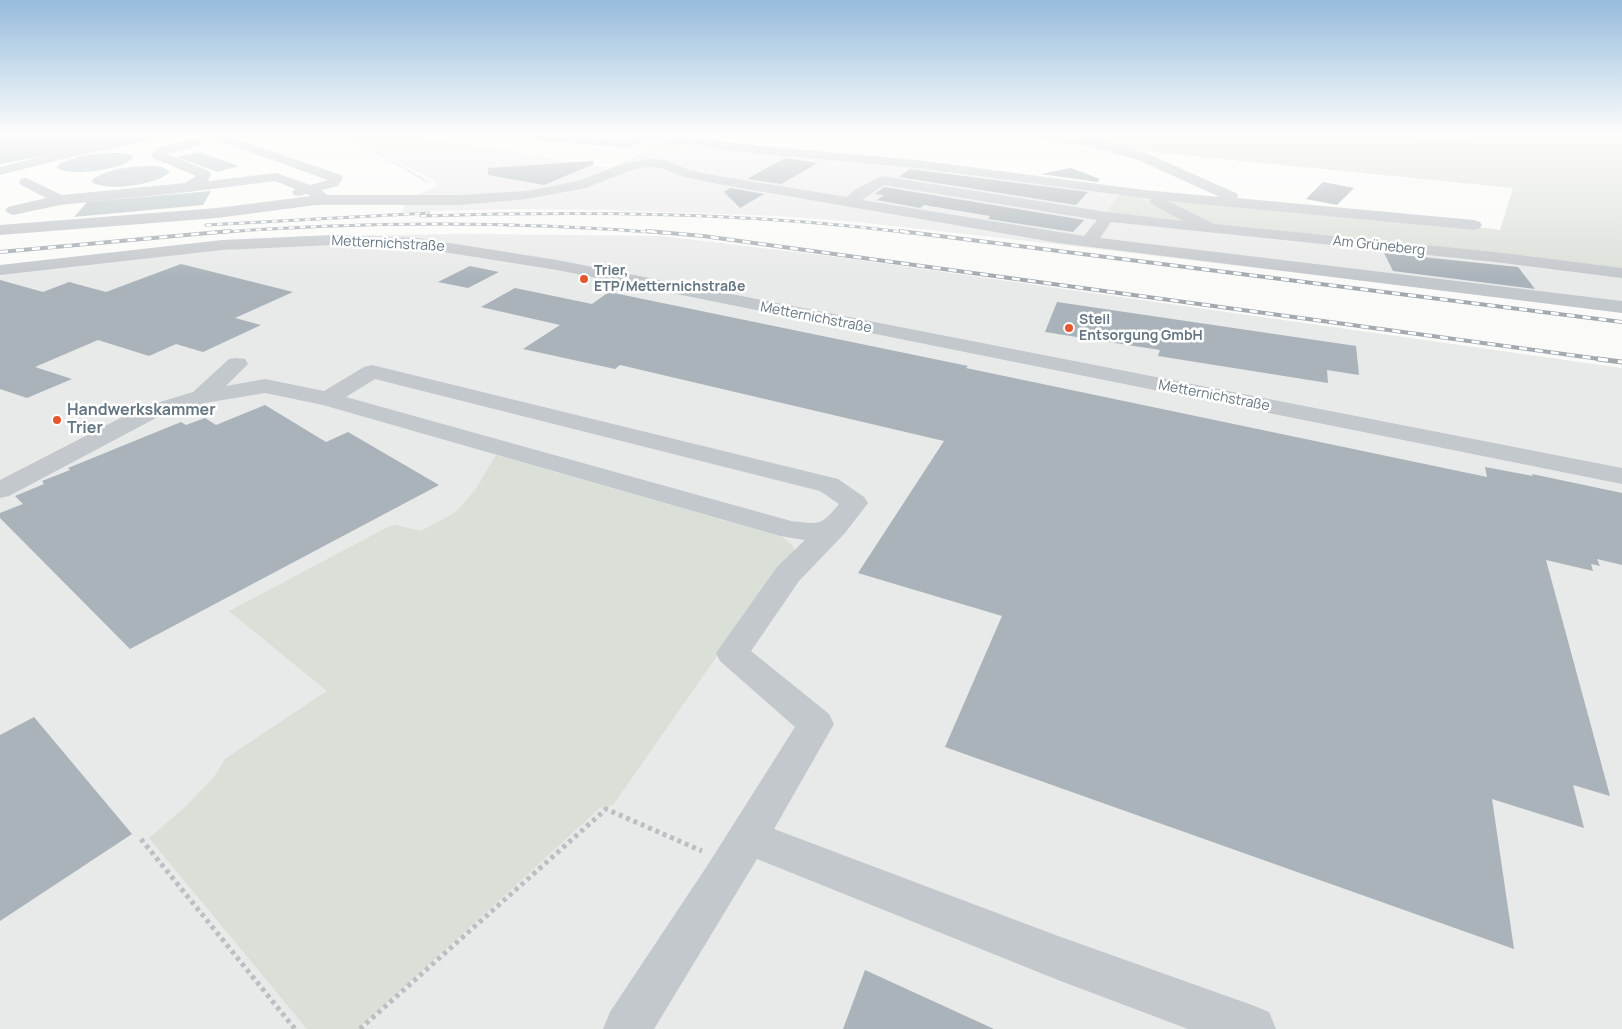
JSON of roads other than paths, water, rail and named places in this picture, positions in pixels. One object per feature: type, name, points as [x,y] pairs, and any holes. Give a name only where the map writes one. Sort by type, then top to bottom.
[{"type":"street","points":[[28,183],[60,200]]},
{"type":"street","points":[[188,188],[196,183]]},
{"type":"street","points":[[7,206],[228,183]]},
{"type":"street","points":[[288,183],[313,195]]},
{"type":"street","points":[[0,230],[217,212],[313,195],[331,183]]},
{"type":"street","points":[[234,204],[237,198],[282,194],[460,200],[527,195],[589,183]]},
{"type":"street","points":[[746,183],[856,197],[1088,242],[1622,307]]},
{"type":"street","points":[[856,197],[877,183]]},
{"type":"street","points":[[900,183],[1107,217],[1210,229]]},
{"type":"street","points":[[1061,183],[1144,194],[1474,225]]},
{"type":"street","points":[[1206,183],[1247,204]]},
{"type":"street","name":"Am Grüneberg","points":[[1144,194],[1210,229],[1496,257],[1622,273]]},
{"type":"street","points":[[0,226],[16,215],[7,206]]},
{"type":"street","points":[[1088,242],[1107,217]]},
{"type":"street","name":"Metternichstraße","points":[[2,270],[156,252],[268,242],[398,242],[444,246],[557,265],[1622,476]]},
{"type":"street","points":[[201,397],[238,364]]},
{"type":"street","points":[[328,399],[372,372],[829,485],[854,503],[835,527],[788,574],[732,653],[816,724],[740,850],[627,1029]]},
{"type":"street","points":[[0,490],[148,413],[201,397],[266,386],[328,399],[790,530],[813,532],[835,527]]},
{"type":"street","points":[[740,850],[1058,958],[1252,1029]]},
{"type":"railway","points":[[206,225],[428,213]]},
{"type":"railway","points":[[421,216],[604,214],[727,217],[849,226],[910,233]]},
{"type":"railway","points":[[212,233],[325,226],[437,224],[550,226],[663,233]]},
{"type":"railway","points":[[0,252],[230,231]]},
{"type":"railway","points":[[647,231],[703,236],[1607,360]]},
{"type":"railway","points":[[900,231],[1622,322]]},
{"type":"railway","points":[[1598,359],[1622,362]]},
{"type":"place","name":"Trier, ETP/Metternichstraße","points":[[584,279]]},
{"type":"place","name":"Steil Entsorgung GmbH","points":[[1069,328]]},
{"type":"place","name":"Handwerkskammer Trier","points":[[57,420]]}]
